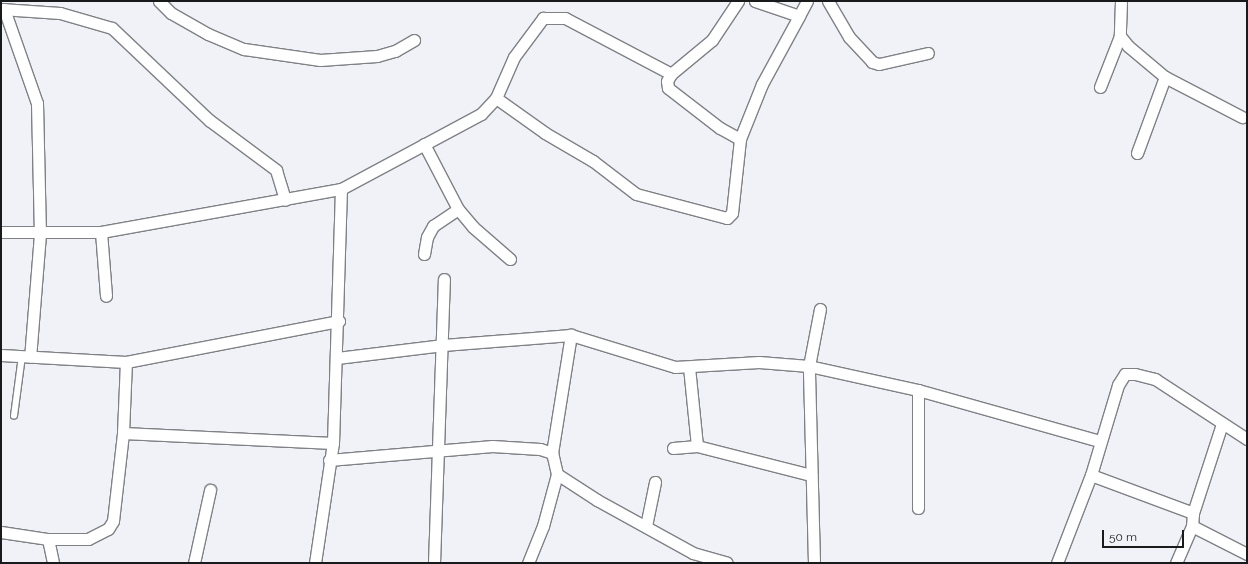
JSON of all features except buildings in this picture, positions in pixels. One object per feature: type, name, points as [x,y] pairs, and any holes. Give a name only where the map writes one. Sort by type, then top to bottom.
[{"type":"street","points":[[159,1],[171,12],[208,34],[244,49],[320,60],[377,56],[395,52],[414,40]]},
{"type":"street","points":[[738,1],[712,40],[671,74],[667,81],[668,88],[720,128],[740,139]]},
{"type":"street","points":[[755,1],[799,16]]},
{"type":"street","points":[[496,98],[545,133],[593,161],[636,194],[721,218],[727,218],[732,213],[740,139],[765,79],[807,1]]},
{"type":"street","points":[[828,1],[849,37],[872,62],[879,64],[928,53]]},
{"type":"street","points":[[1100,87],[1120,36],[1122,1]]},
{"type":"street","points":[[26,356],[40,234],[37,103],[3,9],[19,6],[60,12],[112,28],[209,120],[276,170],[285,200]]},
{"type":"street","points":[[1,232],[40,234],[101,232],[342,189],[481,114],[496,98],[514,57],[543,18],[555,16],[565,18],[671,74]]},
{"type":"street","points":[[1120,36],[1165,77],[1242,117]]},
{"type":"street","points":[[1137,153],[1165,77]]},
{"type":"street","points":[[424,144],[458,209],[473,227],[510,259]]},
{"type":"street","points":[[315,563],[329,460],[333,443],[339,321],[342,189]]},
{"type":"street","points":[[424,254],[427,237],[433,226],[458,209]]},
{"type":"street","points":[[101,232],[106,296]]},
{"type":"street","points":[[434,563],[440,451],[444,279]]},
{"type":"street","points":[[814,563],[809,366],[820,309]]},
{"type":"street","points":[[1,355],[126,362],[339,321]]},
{"type":"street","points":[[337,358],[443,345],[571,335],[666,366],[689,367],[758,362],[809,366],[918,390],[1099,441]]},
{"type":"street","points":[[528,563],[543,526],[557,474],[552,453],[571,335]]},
{"type":"street","points":[[1,532],[48,539],[88,539],[108,529],[114,521],[123,433],[126,362]]},
{"type":"street","points":[[689,367],[697,446]]},
{"type":"street","points":[[1057,563],[1091,475],[1099,441],[1118,385],[1125,374],[1135,374],[1156,379],[1222,424],[1247,439]]},
{"type":"street","points":[[918,390],[918,508]]},
{"type":"street","points":[[1176,563],[1192,526],[1193,513],[1222,424]]},
{"type":"street","points":[[123,433],[333,443]]},
{"type":"street","points":[[329,460],[492,446],[540,450],[552,453]]},
{"type":"street","points":[[673,448],[697,446],[811,475]]},
{"type":"street","points":[[557,474],[596,500],[693,553],[726,563]]},
{"type":"street","points":[[1091,475],[1193,513]]},
{"type":"street","points":[[646,526],[655,482]]},
{"type":"street","points":[[194,563],[210,490]]},
{"type":"street","points":[[1192,526],[1247,554]]},
{"type":"street","points":[[48,539],[53,563]]},
{"type":"lane","points":[[14,416],[26,356]]}]
